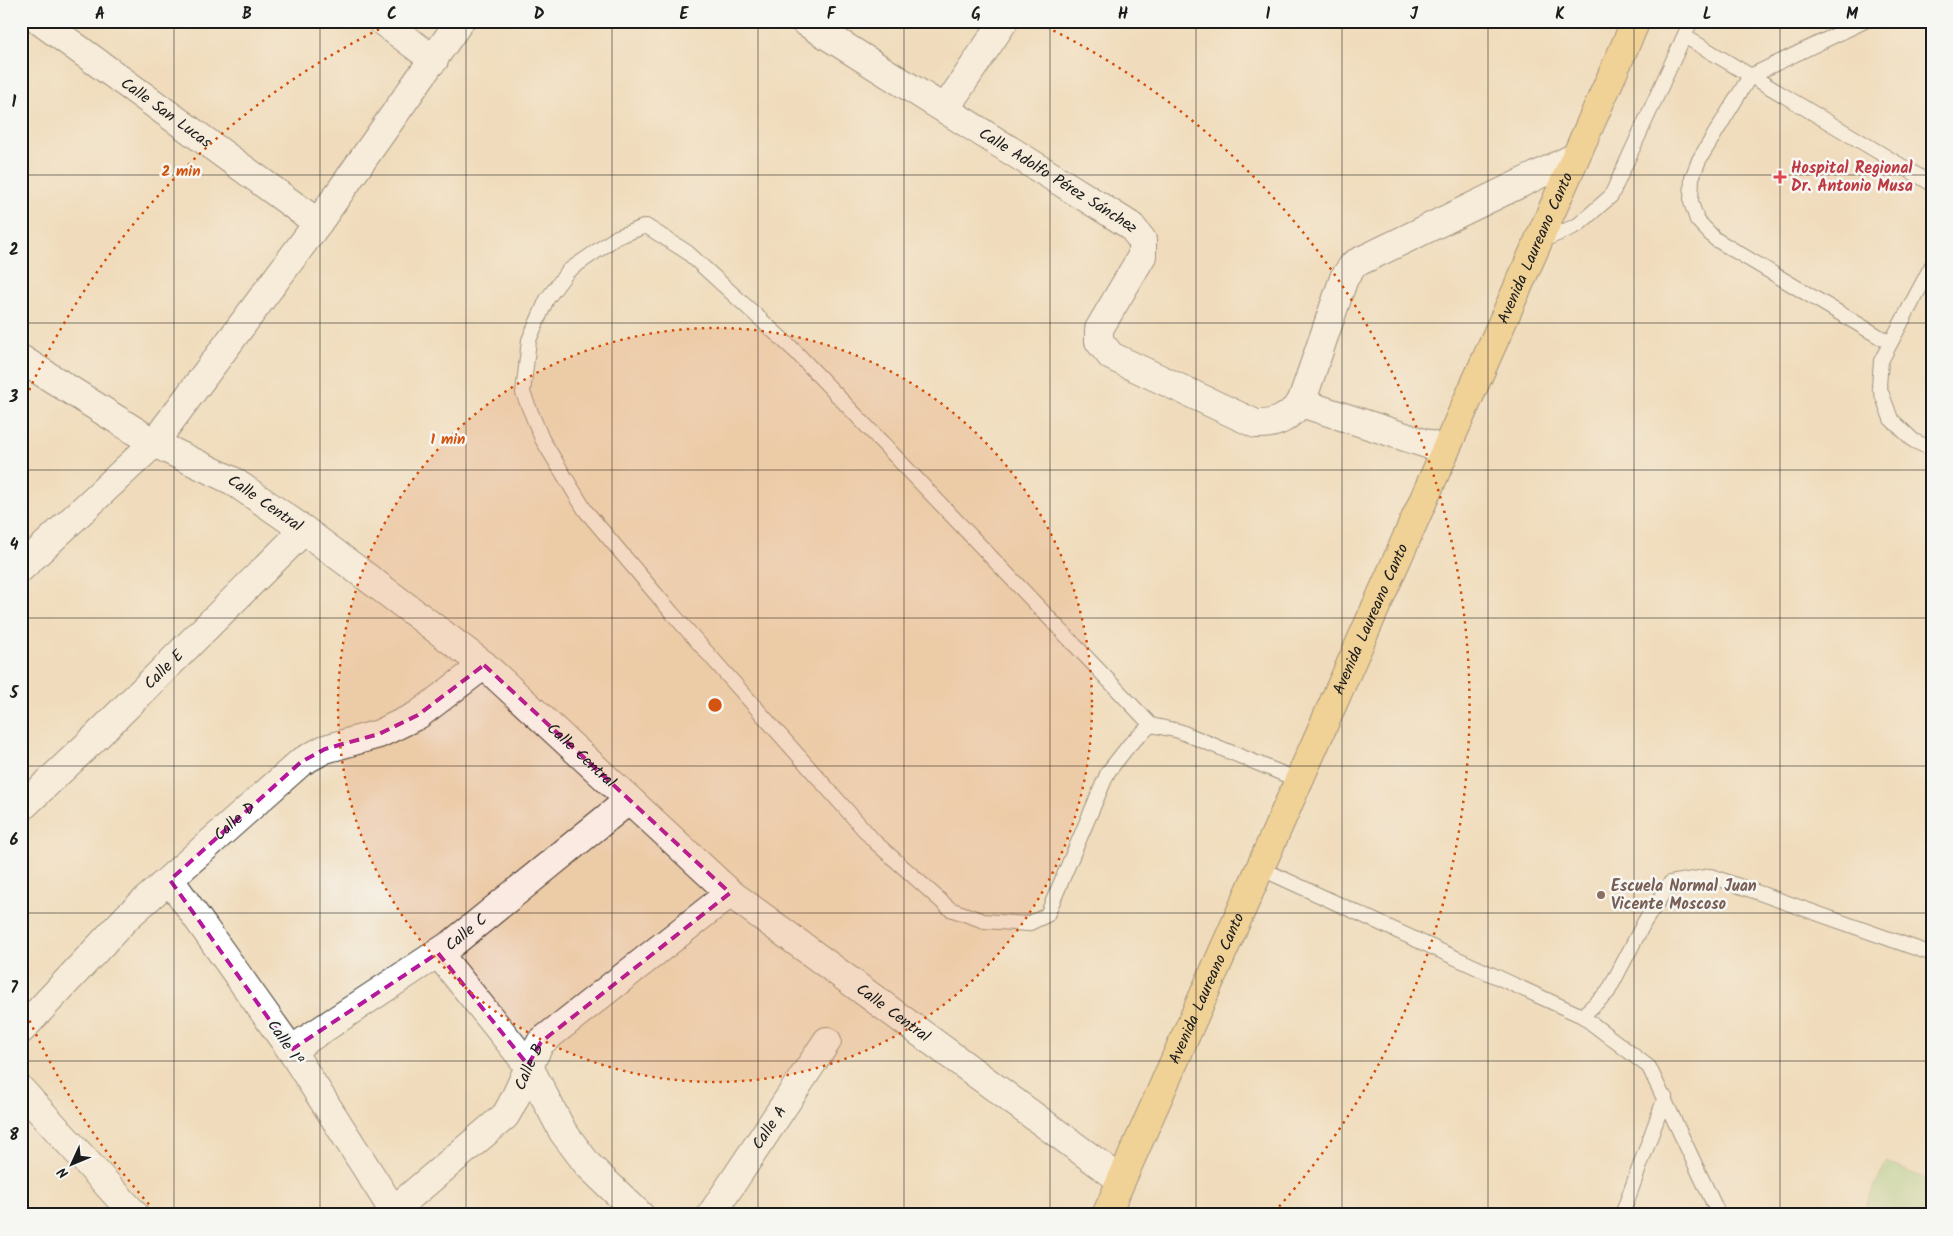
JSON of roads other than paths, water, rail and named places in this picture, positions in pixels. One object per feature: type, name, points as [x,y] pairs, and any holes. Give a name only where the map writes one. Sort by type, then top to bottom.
[{"type":"main road","name":"Avenida Laureano Canto","points":[[1106,1215],[1636,21]]},
{"type":"street","name":"Calle San Lucas","points":[[40,21],[318,222]]},
{"type":"street","points":[[382,21],[434,60]]},
{"type":"street","points":[[21,568],[154,443],[318,222],[460,21]]},
{"type":"street","name":"Calle Adolfo Pérez Sánchez","points":[[804,21],[1131,226],[1142,240],[1142,256],[1099,328],[1099,341],[1111,356],[1256,424],[1270,425],[1285,419],[1301,403]]},
{"type":"street","points":[[945,109],[1004,21]]},
{"type":"street","points":[[1446,450],[1301,403],[1344,278],[1354,264],[1575,157]]},
{"type":"street","name":"Calle Central","points":[[21,359],[154,443],[233,481],[304,530],[484,665],[730,893],[1121,1180]]},
{"type":"street","name":"Calle E","points":[[21,808],[96,738],[304,530]]},
{"type":"street","name":"Calle D","points":[[21,1030],[128,916],[301,762],[325,749],[379,734],[418,715],[484,665]]},
{"type":"street","name":"Calle C","points":[[292,1050],[453,943],[629,800]]},
{"type":"street","name":"Calle 1ª","points":[[170,880],[292,1050],[390,1213]]},
{"type":"street","name":"Calle B","points":[[390,1213],[505,1116],[518,1096],[528,1065],[541,1042],[730,893]]},
{"type":"street","points":[[438,953],[528,1065],[563,1132],[583,1158],[640,1215]]},
{"type":"street","name":"Calle A","points":[[712,1215],[827,1041]]},
{"type":"street","points":[[21,1090],[135,1215]]},
{"type":"lane","points":[[1538,242],[1578,226],[1611,196],[1691,21]]},
{"type":"lane","points":[[1865,21],[1750,76],[1699,160],[1692,178],[1691,202],[1697,220],[1715,239],[1890,343]]},
{"type":"lane","points":[[1684,36],[1932,184]]},
{"type":"lane","points":[[1151,725],[1130,744],[1108,772],[1047,915],[1028,924],[984,921],[950,909],[875,842],[672,613],[585,510],[542,439],[523,393],[529,340],[547,299],[568,271],[617,237],[646,226],[687,252],[794,350],[1151,725],[1179,731],[1298,780]]},
{"type":"lane","points":[[1932,265],[1880,361],[1879,386],[1891,419],[1914,441],[1932,449]]},
{"type":"lane","points":[[1260,868],[1582,1016],[1649,1067],[1665,1097],[1719,1215]]},
{"type":"lane","points":[[1582,1016],[1608,992],[1645,921],[1670,883],[1678,881],[1710,876],[1932,954]]},
{"type":"lane","points":[[1622,1215],[1665,1097]]},
{"type":"place","name":"Hospital Regional Dr. Antonio Musa","points":[[1780,177]]},
{"type":"place","name":"Escuela Normal Juan Vicente Moscoso","points":[[1601,895]]}]
